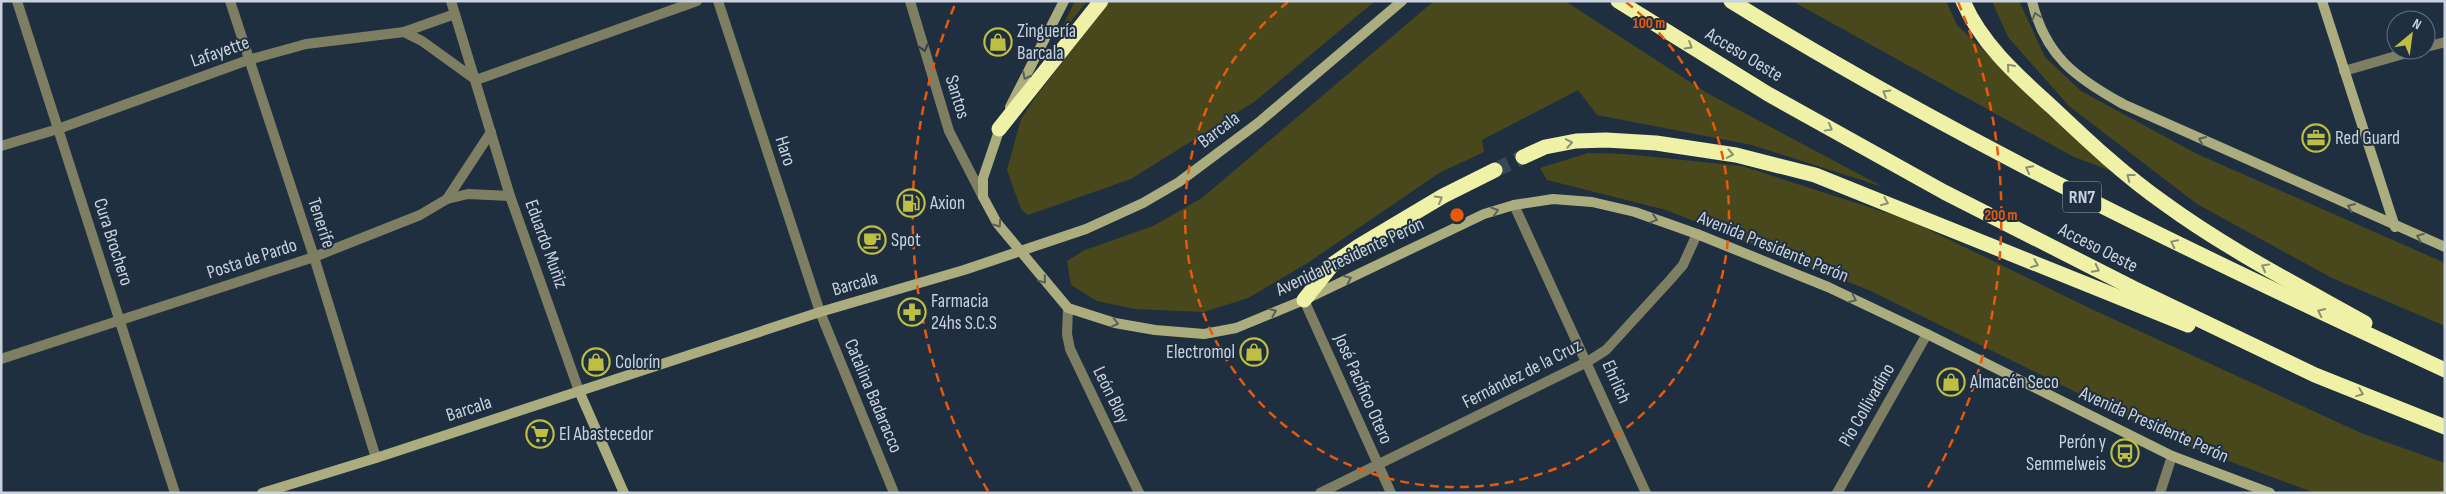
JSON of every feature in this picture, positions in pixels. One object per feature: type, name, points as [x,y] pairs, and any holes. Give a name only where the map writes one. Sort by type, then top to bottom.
[{"type":"highway","points":[[999,129],[1100,1]]},
{"type":"highway","name":"Acceso Oeste","points":[[1618,1],[1768,94],[1944,192],[2133,288],[2315,375],[2445,427]]},
{"type":"highway","name":"Acceso Oeste","points":[[1731,1],[1894,97],[2091,202],[2272,290],[2445,369]]},
{"type":"highway","points":[[1963,1],[1969,16],[1984,37],[2017,75],[2113,163],[2164,203],[2227,245],[2445,369]]},
{"type":"highway","points":[[1522,157],[1545,147],[1576,141],[1606,140],[1656,143],[1736,155],[1815,175],[2315,375]]},
{"type":"highway","points":[[1304,300],[1333,264],[1358,246],[1443,196],[1495,170]]},
{"type":"street","name":"Cura Brochero","points":[[17,1],[175,493]]},
{"type":"street","name":"Tenerife","points":[[230,1],[314,257],[376,458]]},
{"type":"street","name":"Eduardo Muñiz","points":[[451,1],[510,196],[579,391],[624,493]]},
{"type":"street","points":[[404,32],[422,41],[476,80],[697,1]]},
{"type":"street","name":"Haro","points":[[718,1],[820,312]]},
{"type":"street","name":"Santos","points":[[910,1],[949,132],[983,197]]},
{"type":"street","points":[[1064,1],[999,129],[986,167],[983,197],[997,223],[1068,308]]},
{"type":"street","name":"Barcala","points":[[262,493],[376,458],[820,312],[964,270],[1086,229],[1143,203],[1179,182],[1258,123],[1402,1]]},
{"type":"street","points":[[2032,1],[2043,34],[2052,52],[2066,67],[2090,86],[2123,104],[2445,248]]},
{"type":"street","points":[[2322,1],[2395,227]]},
{"type":"street","name":"Lafayette","points":[[1,146],[58,129],[248,60],[306,44],[404,32],[455,14]]},
{"type":"street","points":[[2344,72],[2386,59]]},
{"type":"street","points":[[447,199],[492,132]]},
{"type":"street","name":"Posta de Pardo","points":[[1,360],[314,257],[420,215],[447,199],[468,194],[510,196]]},
{"type":"street","name":"Avenida Presidente Perón","points":[[1068,308],[1115,323],[1154,330],[1204,334],[1236,328],[1304,300],[1484,214],[1514,205],[1553,199],[1592,202],[1635,212],[1697,234],[1828,287],[2172,456],[2270,493]]},
{"type":"street","name":"Ehrlich","points":[[1514,205],[1646,493]]},
{"type":"street","name":"Fernández de la Cruz","points":[[1320,493],[1587,362],[1606,350],[1682,265],[1697,234]]},
{"type":"street","name":"José Pacífico Otero","points":[[1304,300],[1391,493]]},
{"type":"street","name":"León Bloy","points":[[1068,308],[1067,334],[1070,349],[1139,493]]},
{"type":"street","name":"Catalina Badaracco","points":[[820,312],[894,493]]},
{"type":"street","name":"Pio Collivadino","points":[[1837,493],[1927,334]]},
{"type":"street","points":[[2160,493],[2172,456]]},
{"type":"shaded area","points":[[1075,1],[1087,1],[1055,42]]},
{"type":"shaded area","points":[[1110,1],[1375,1],[1254,102],[1131,179],[1028,215],[1021,209],[1007,170],[1021,119],[1037,95]]},
{"type":"shaded area","points":[[1434,1],[1565,1],[1707,93],[1883,187],[1752,145],[1597,115],[1578,90],[1482,140],[1484,152],[1439,173],[1306,264],[1248,298],[1204,312],[1135,309],[1097,301],[1071,285],[1067,261],[1085,250],[1153,226],[1202,198]]},
{"type":"shaded area","points":[[1792,1],[1946,1],[1957,25],[2111,171],[2072,156]]},
{"type":"shaded area","points":[[1992,1],[2019,1],[2045,57],[2081,91],[2197,154],[2445,263],[2445,326],[2332,278],[2197,204],[2069,106],[2008,37]]},
{"type":"shaded area","points":[[1588,153],[1624,154],[1742,166],[1909,220],[2085,306],[2361,433],[2445,463],[2445,493],[2315,493],[2175,441],[1871,291],[1666,210],[1547,180],[1540,168]]},
{"type":"tunnel","points":[[1495,170],[1523,157]]},
{"type":"place","name":"Zinguería Barcala","points":[[998,42]]},
{"type":"place","name":"Red Guard","points":[[2316,138]]},
{"type":"place","name":"Axion","points":[[911,203]]},
{"type":"place","name":"Spot","points":[[872,240]]},
{"type":"place","name":"Farmacia 24hs S.C.S","points":[[912,312]]},
{"type":"place","name":"Electromol","points":[[1254,352]]},
{"type":"place","name":"Colorín","points":[[596,362]]},
{"type":"place","name":"Almacén Seco","points":[[1951,382]]},
{"type":"place","name":"El Abastecedor","points":[[540,434]]},
{"type":"place","name":"Perón y Semmelweis","points":[[2125,453]]}]
